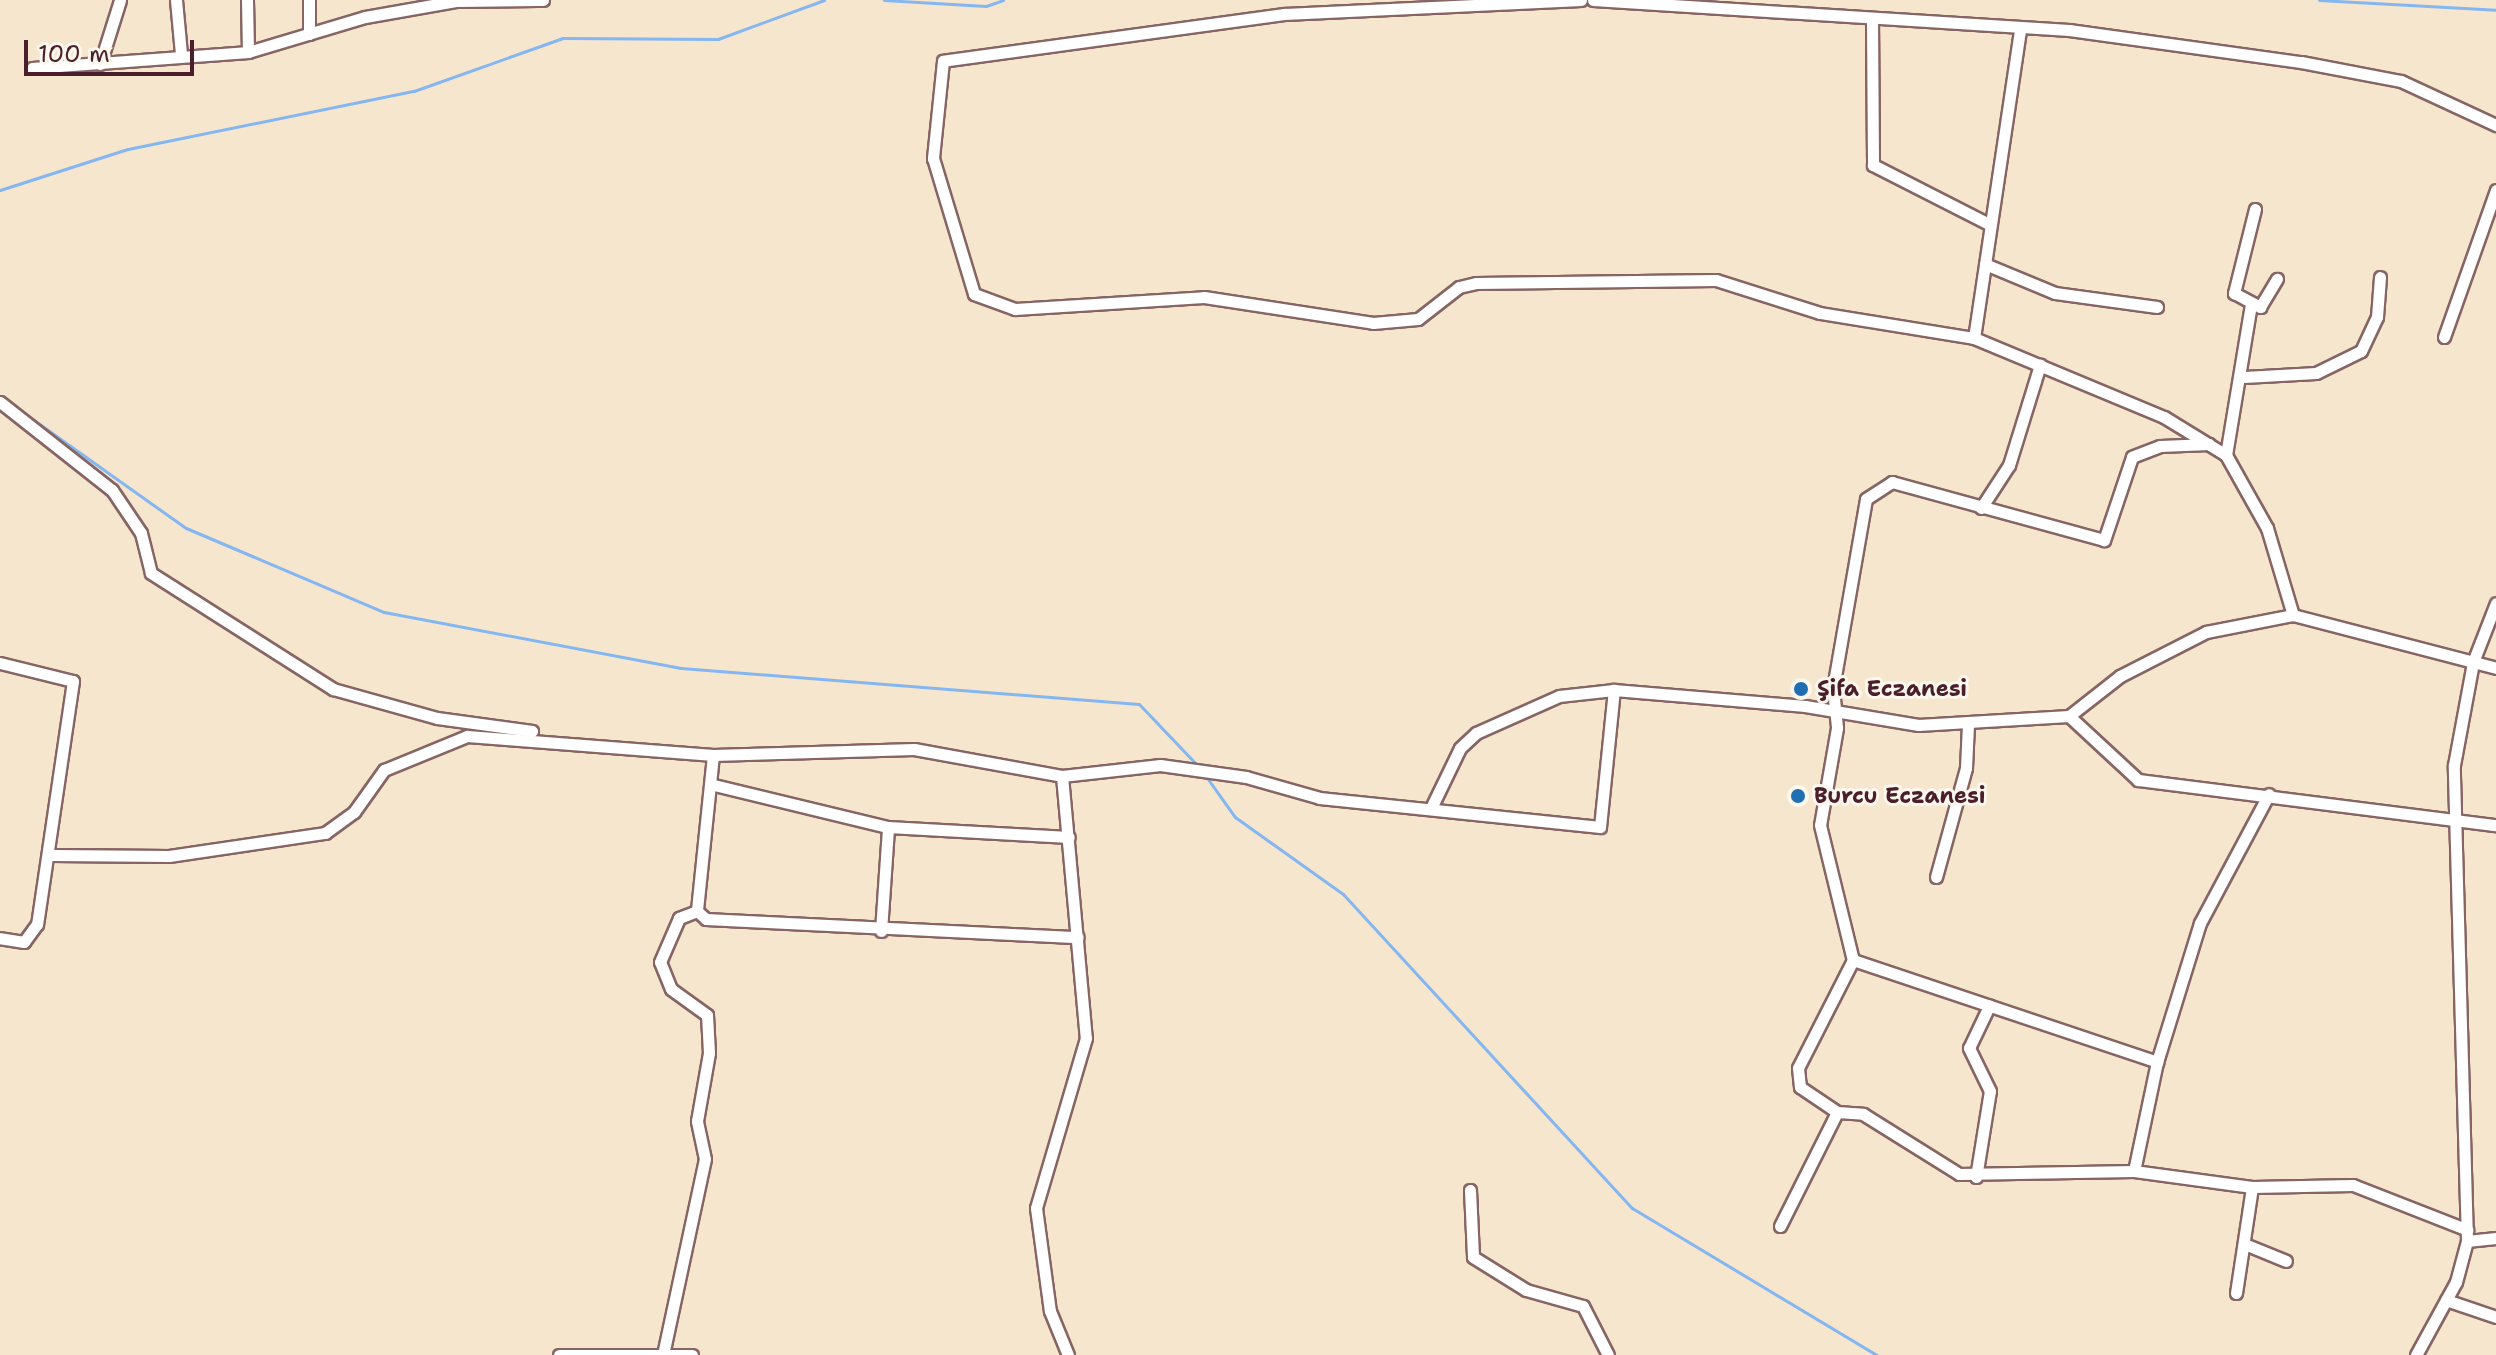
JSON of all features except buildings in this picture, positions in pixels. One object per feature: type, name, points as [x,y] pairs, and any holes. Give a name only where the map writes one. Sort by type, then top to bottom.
[{"type":"street","points":[[100,64],[120,0]]},
{"type":"street","points":[[176,0],[181,54]]},
{"type":"street","points":[[247,0],[248,52]]},
{"type":"street","points":[[309,0],[309,34]]},
{"type":"street","points":[[32,68],[181,54],[248,52],[309,34],[456,1],[543,0]]},
{"type":"street","points":[[1581,0],[1284,14],[943,61],[933,158],[974,294],[1015,309],[1204,297],[1373,323],[1418,319],[1476,283],[1716,280],[1820,313],[1974,338],[2164,417],[2226,455],[2267,528],[2293,615]]},
{"type":"street","points":[[1593,0],[2020,30],[2069,30],[2401,81],[2496,125]]},
{"type":"street","points":[[1872,19],[1873,165],[1987,223]]},
{"type":"street","points":[[1974,338],[1985,264],[1987,223],[2020,30]]},
{"type":"street","points":[[2444,337],[2496,190]]},
{"type":"street","points":[[2255,209],[2234,293],[2251,304],[2270,301],[2277,279]]},
{"type":"street","points":[[1985,264],[2055,293],[2157,307]]},
{"type":"street","points":[[2244,377],[2316,373],[2361,351],[2377,317],[2380,277]]},
{"type":"street","points":[[2226,455],[2244,377],[2251,304]]},
{"type":"street","points":[[1981,508],[2009,465],[2040,365]]},
{"type":"street","points":[[0,402],[112,490],[141,533],[151,573],[333,689],[437,718],[592,744]]},
{"type":"street","points":[[2209,444],[2160,446],[2132,457],[2104,540],[1892,482],[1866,499],[1833,710],[1837,728],[1820,825],[1853,960],[1798,1068],[1800,1087],[1837,1112],[1863,1114],[1959,1174],[1976,1177],[2134,1171],[2252,1187],[2353,1185],[2467,1235],[2496,1238]]},
{"type":"street","points":[[2416,1355],[2446,1300],[2467,1235],[2455,821],[2458,720],[2473,662],[2496,603]]},
{"type":"street","points":[[1432,806],[1460,748],[1476,733],[1559,696],[1614,690],[1968,724],[2069,716],[2120,676],[2206,632],[2293,615],[2496,668]]},
{"type":"street","points":[[0,663],[73,681],[52,855],[37,924],[24,942],[0,938]]},
{"type":"street","points":[[52,855],[169,856],[325,833],[354,812],[384,770],[467,736],[713,755],[914,749],[1062,776],[1160,765],[1246,777],[1298,794],[1432,806],[1600,827],[1614,690]]},
{"type":"street","points":[[2069,716],[2138,780],[2182,791],[2269,794],[2496,825]]},
{"type":"street","points":[[1936,877],[1966,768],[1968,724]]},
{"type":"street","points":[[697,911],[714,785],[713,755]]},
{"type":"street","points":[[1062,776],[1086,1038],[1036,1208],[1050,1311],[1068,1355]]},
{"type":"street","points":[[714,785],[888,827],[1069,837]]},
{"type":"street","points":[[2134,1171],[2157,1062],[2200,923],[2269,794]]},
{"type":"street","points":[[881,931],[888,827]]},
{"type":"street","points":[[697,911],[706,919],[881,931],[1078,937]]},
{"type":"street","points":[[664,1350],[705,1159],[697,1121],[709,1053],[707,1015],[671,989],[660,962],[679,918],[697,911]]},
{"type":"street","points":[[1853,960],[2157,1062]]},
{"type":"street","points":[[1976,1177],[1990,1091],[1969,1048],[1989,1006]]},
{"type":"street","points":[[1780,1226],[1837,1112]]},
{"type":"street","points":[[2236,1293],[2247,1245],[2252,1187]]},
{"type":"street","points":[[1470,1190],[1473,1257],[1526,1290],[1583,1306],[1608,1355]]},
{"type":"street","points":[[2247,1245],[2286,1261]]},
{"type":"street","points":[[2446,1300],[2496,1317]]},
{"type":"street","points":[[559,1355],[664,1350],[692,1355]]},
{"type":"waterway","points":[[0,190],[128,149],[414,91],[563,38],[718,39],[824,0]]},
{"type":"waterway","points":[[884,0],[986,6],[1003,0]]},
{"type":"waterway","points":[[2319,0],[2496,10]]},
{"type":"waterway","points":[[0,396],[186,528],[384,612],[681,668],[1139,704],[1198,766]]},
{"type":"waterway","points":[[1205,775],[1235,817],[1343,894],[1632,1208],[1877,1355]]},
{"type":"place","name":"Şifa Eczanesi","points":[[1801,689]]},
{"type":"place","name":"Burcu Eczanesi","points":[[1798,796]]}]
